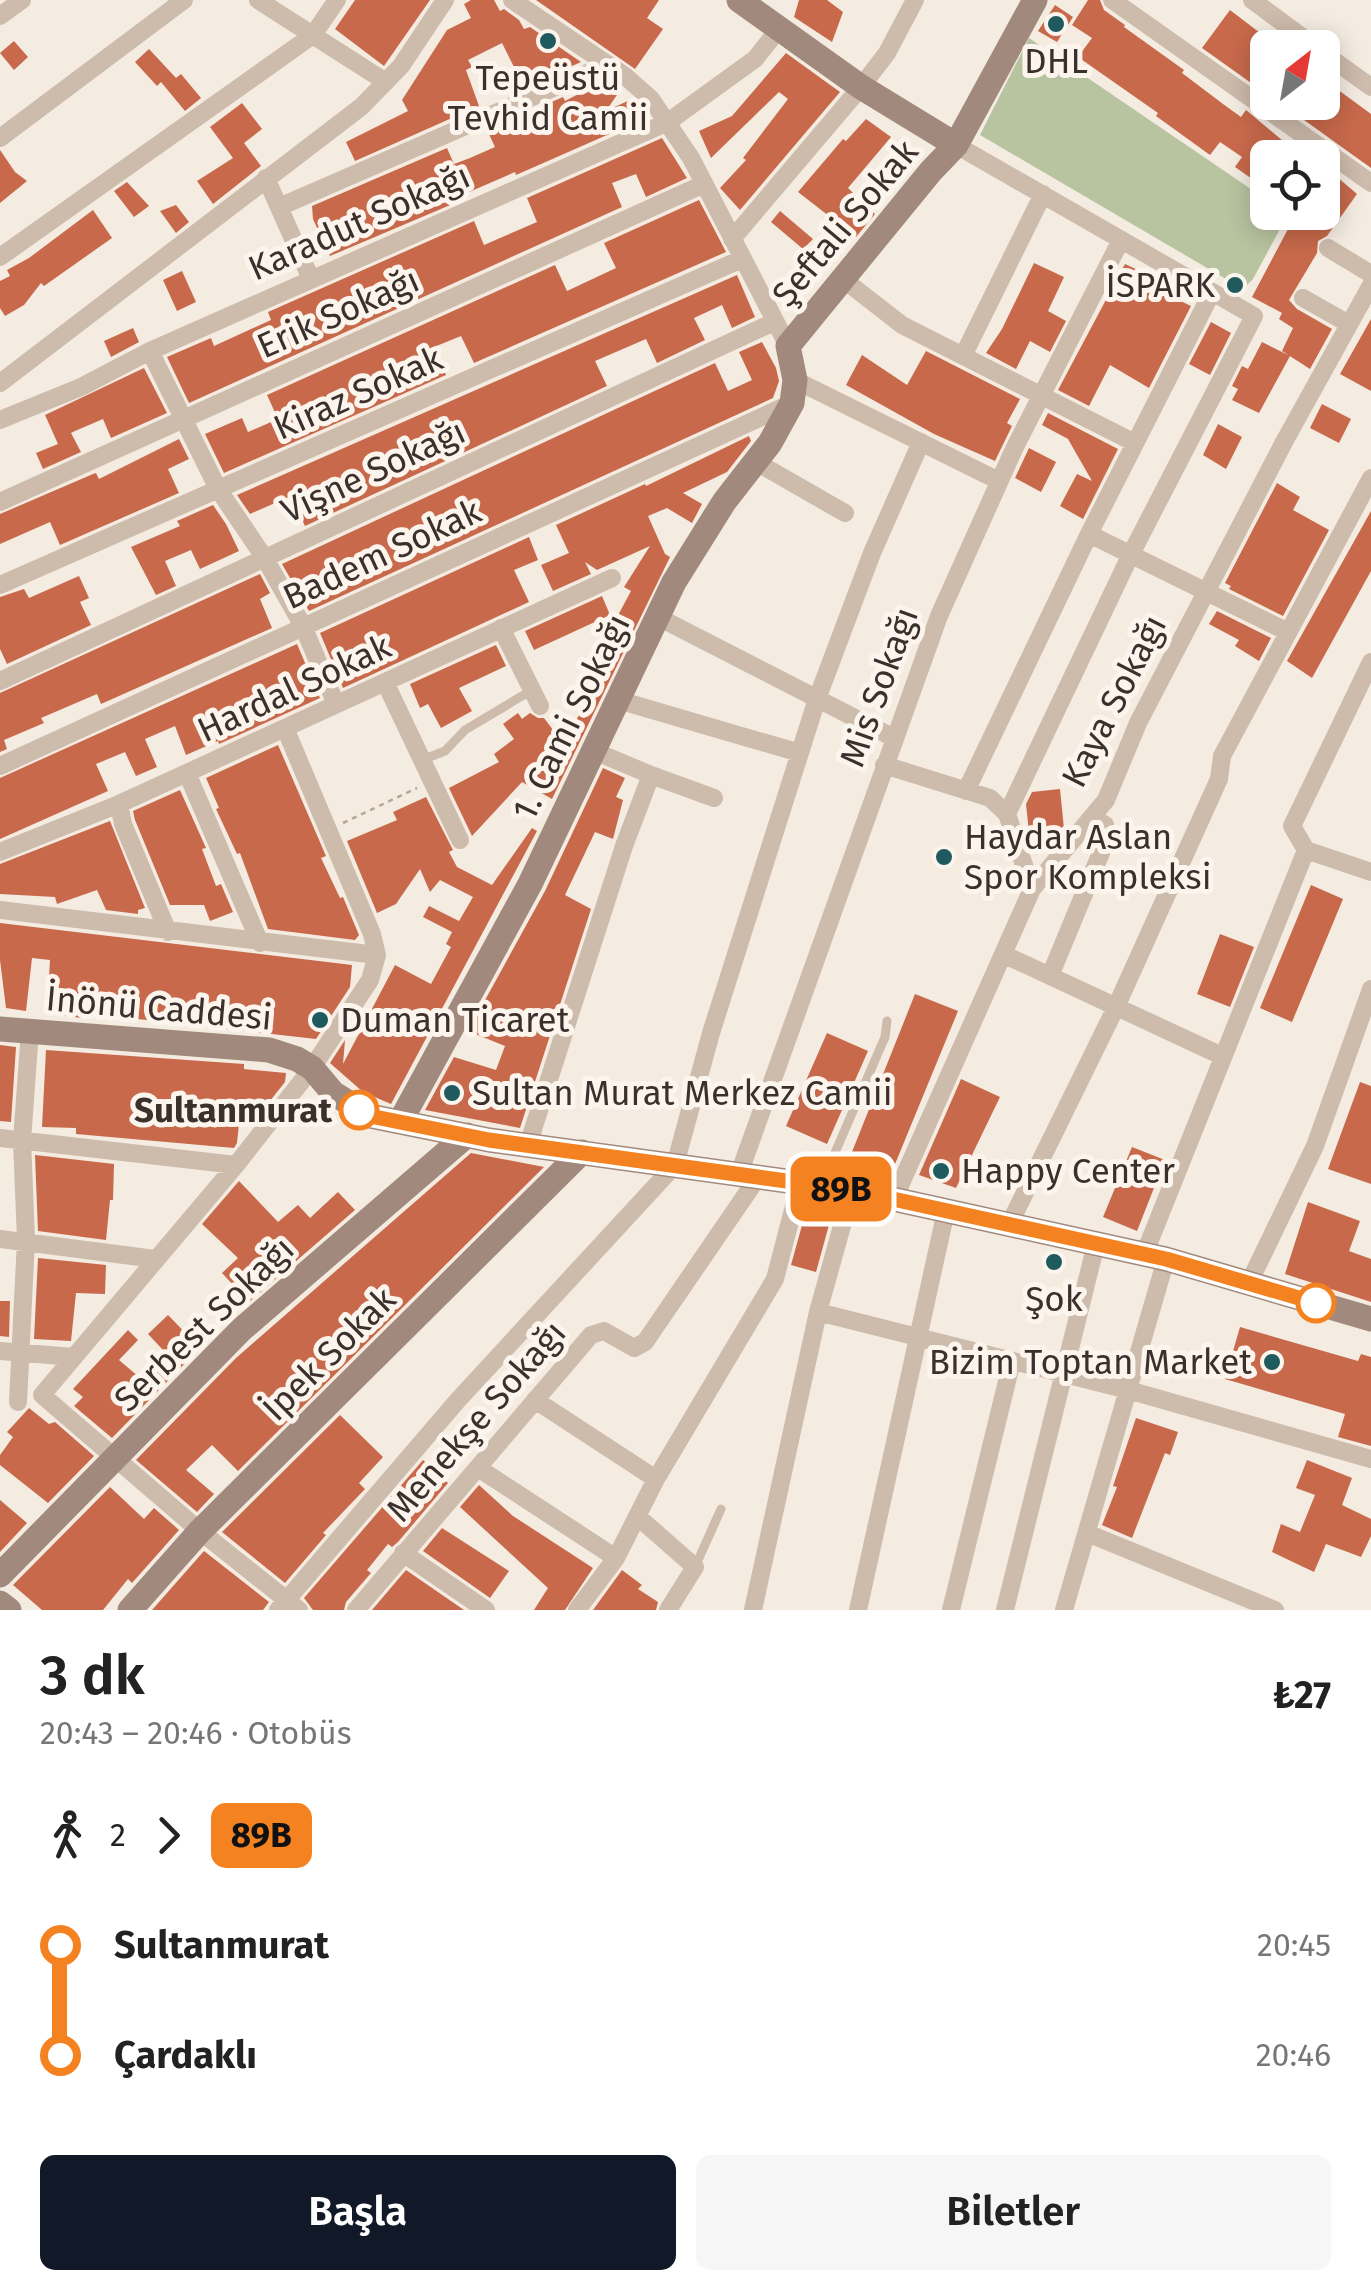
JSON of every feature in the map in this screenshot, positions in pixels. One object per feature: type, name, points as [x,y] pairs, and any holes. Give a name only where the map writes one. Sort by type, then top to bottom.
[{"type":"street","points":[[0,16],[22,0]]},
{"type":"street","points":[[0,138],[184,0]]},
{"type":"street","points":[[258,0],[386,82]]},
{"type":"street","points":[[0,258],[313,35],[337,0]]},
{"type":"street","points":[[0,382],[361,107],[401,66],[445,0]]},
{"type":"street","points":[[512,0],[638,88],[668,122],[788,346],[794,392],[921,442],[999,481]]},
{"type":"street","points":[[740,0],[774,17],[861,87],[1254,316],[1130,556],[1006,814]]},
{"type":"street","points":[[732,239],[887,54],[915,0]]},
{"type":"street","name":"Şeftali Sokak","points":[[788,346],[956,145],[1035,0]]},
{"type":"street","points":[[1112,0],[1371,183]]},
{"type":"street","points":[[1252,0],[1293,30]]},
{"type":"street","name":"Karadut Sokağı","points":[[0,420],[668,122],[755,60],[774,17]]},
{"type":"street","points":[[279,207],[606,65]]},
{"type":"street","points":[[1340,65],[1371,87]]},
{"type":"street","points":[[266,178],[311,279]]},
{"type":"street","name":"Erik Sokağı","points":[[0,502],[704,184]]},
{"type":"street","points":[[963,356],[1043,194]]},
{"type":"street","name":"Mis Sokağı","points":[[748,1175],[884,765],[939,616],[999,481],[1121,240]]},
{"type":"street","points":[[1328,248],[1371,274]]},
{"type":"street","name":"Kiraz Sokak","points":[[0,585],[742,260]]},
{"type":"street","points":[[843,279],[902,324],[1136,442]]},
{"type":"street","name":"Kaya Sokağı","points":[[894,1200],[1032,889],[1106,800],[1138,723],[1371,284]]},
{"type":"street","points":[[966,790],[1089,534],[1212,292]]},
{"type":"street","points":[[1303,298],[1349,324]]},
{"type":"street","name":"Vişne Sokağı","points":[[0,680],[774,322]]},
{"type":"street","points":[[150,351],[218,489],[264,557],[303,626],[336,704]]},
{"type":"street","name":"1. Cami Sokağı","points":[[400,1122],[530,884],[674,582],[756,462],[794,392]]},
{"type":"street","name":"Badem Sokak","points":[[0,766],[794,392]]},
{"type":"street","points":[[286,728],[372,934],[378,955],[370,980],[312,1068],[236,1165],[42,1395],[288,1606],[458,1400],[674,1165],[711,1033],[817,699],[872,553],[921,442]]},
{"type":"street","points":[[756,462],[845,514]]},
{"type":"street","points":[[1009,1225],[1116,1007],[1220,779],[1222,756],[1371,478]]},
{"type":"street","points":[[1089,534],[1288,632]]},
{"type":"street","name":"Hardal Sokak","points":[[0,852],[118,804],[612,578]]},
{"type":"street","points":[[658,617],[894,738]]},
{"type":"street","points":[[501,628],[536,698]]},
{"type":"street","points":[[1371,662],[1292,826],[1306,850],[1371,872]]},
{"type":"street","points":[[385,682],[460,840]]},
{"type":"street","points":[[618,700],[800,753]]},
{"type":"street","points":[[594,751],[714,798]]},
{"type":"street","points":[[884,765],[990,798],[1006,814],[1032,889]]},
{"type":"street","points":[[187,773],[260,943]]},
{"type":"street","points":[[528,1145],[624,846],[651,775]]},
{"type":"street","points":[[118,804],[122,824],[168,932]]},
{"type":"street","points":[[1050,976],[1105,843],[1104,825],[1092,817]]},
{"type":"street","points":[[1064,1610],[1128,1390],[1155,1257],[1222,1056],[1306,850]]},
{"type":"street","points":[[0,910],[378,955]]},
{"type":"street","points":[[1005,954],[1222,1056]]},
{"type":"street","points":[[1249,1283],[1314,1146],[1371,989]]},
{"type":"street","name":"İnönü Caddesi","points":[[0,1029],[269,1050],[312,1068],[333,1093],[370,1116],[528,1145],[852,1190],[1155,1257],[1371,1319]]},
{"type":"street","points":[[18,1402],[10,1352],[26,1240],[22,1140],[30,1031]]},
{"type":"street","name":"Serbest Sokağı","points":[[0,1575],[242,1329],[467,1135]]},
{"type":"street","points":[[0,1138],[236,1165]]},
{"type":"street","name":"İpek Sokak","points":[[130,1610],[200,1531],[582,1152]]},
{"type":"street","name":"Menekşe Sokağı","points":[[356,1610],[591,1335],[604,1331],[634,1348],[645,1342],[748,1175]]},
{"type":"street","points":[[577,1610],[616,1558],[656,1479],[776,1279],[811,1184]]},
{"type":"street","points":[[752,1610],[818,1312],[852,1190]]},
{"type":"street","points":[[858,1610],[946,1211]]},
{"type":"street","points":[[0,1238],[155,1260]]},
{"type":"street","points":[[1005,1610],[1096,1244]]},
{"type":"street","points":[[818,1312],[1128,1390],[1371,1459]]},
{"type":"street","points":[[10,1352],[73,1357]]},
{"type":"street","points":[[950,1610],[1012,1361]]},
{"type":"street","points":[[535,1400],[656,1479]]},
{"type":"street","points":[[478,1468],[616,1558]]},
{"type":"street","points":[[638,1518],[695,1567],[668,1610]]},
{"type":"street","points":[[1087,1533],[1275,1610]]},
{"type":"street","points":[[403,1553],[486,1610]]},
{"type":"street","points":[[0,1603],[9,1610]]},
{"type":"lane","points":[[422,760],[445,751],[465,730],[536,698]]},
{"type":"lane","points":[[811,1184],[884,1037],[887,1021]]},
{"type":"lane","points":[[695,1567],[721,1509]]},
{"type":"path","points":[[328,830],[432,781]]},
{"type":"green space","points":[[1029,38],[1250,188],[1250,230],[1279,230],[1253,279],[1243,289],[980,135]]},
{"type":"building","points":[[355,0],[430,0],[384,66],[335,29]]},
{"type":"building","points":[[471,0],[494,0],[500,11],[504,9],[519,20],[524,29],[530,27],[581,62],[524,87],[502,43],[468,60],[472,67],[466,70],[479,106],[355,161],[346,142],[408,111],[402,100],[447,30],[471,18],[464,4]]},
{"type":"building","points":[[536,0],[659,0],[647,18],[663,29],[635,69]]},
{"type":"building","points":[[799,0],[827,0],[843,12],[832,42],[794,17]]},
{"type":"building","points":[[1088,0],[1100,0],[1104,10],[1184,70],[1182,73],[1241,117],[1246,110],[1250,120],[1258,120],[1282,140],[1250,140],[1250,177],[1235,167],[1242,157],[1220,142],[1210,155],[1078,57],[1092,38],[1072,25]]},
{"type":"building","name":"DHL","points":[[1055,5],[1073,17],[1057,42],[1038,31]]},
{"type":"building","points":[[1230,10],[1256,30],[1250,30],[1250,82],[1202,48]]},
{"type":"building","points":[[14,41],[28,57],[14,70],[0,53]]},
{"type":"building","points":[[149,49],[176,78],[181,74],[201,98],[185,111],[161,82],[157,86],[135,62]]},
{"type":"building","points":[[786,53],[840,92],[740,210],[720,188],[746,160],[743,158],[788,99],[779,92],[711,158],[699,131],[732,116]]},
{"type":"building","points":[[607,79],[621,89],[606,111],[632,99],[648,117],[330,256],[313,219],[312,206],[447,148],[454,164],[470,158],[495,147],[487,130],[563,97],[565,101]]},
{"type":"building","points":[[1340,91],[1371,114],[1371,168],[1340,146],[1340,140],[1332,140],[1304,120],[1340,120]]},
{"type":"building","points":[[242,103],[262,129],[244,143],[261,166],[213,204],[197,181],[233,158],[210,127]]},
{"type":"building","points":[[866,119],[891,137],[848,188],[875,214],[856,237],[798,192],[843,139],[846,141]]},
{"type":"building","points":[[662,138],[687,178],[646,197],[636,174],[612,183],[622,207],[189,403],[167,357],[211,338],[214,346],[271,320],[268,312],[474,221],[484,245],[537,222],[527,198]]},
{"type":"building","points":[[0,150],[15,172],[27,181],[0,203]]},
{"type":"building","points":[[1340,179],[1357,194],[1340,218]]},
{"type":"building","points":[[127,182],[149,206],[134,217],[114,191]]},
{"type":"building","points":[[699,200],[726,252],[474,363],[461,336],[434,347],[446,375],[224,473],[205,434],[242,418],[248,432],[278,419],[267,395],[555,265],[567,291],[616,268],[604,243]]},
{"type":"building","points":[[176,205],[189,222],[176,233],[160,211]]},
{"type":"building","points":[[93,210],[112,238],[44,286],[41,283],[24,305],[5,316],[0,308],[0,281],[10,276],[7,270]]},
{"type":"building","points":[[780,211],[813,239],[803,249],[771,222]]},
{"type":"building","points":[[1287,230],[1331,230],[1318,241],[1317,253],[1289,300],[1332,329],[1310,369],[1282,351],[1293,328],[1279,319],[1282,313],[1252,297]]},
{"type":"building","points":[[1034,263],[1064,277],[1048,311],[1066,321],[1050,352],[1030,341],[1016,369],[986,353]]},
{"type":"building","points":[[1125,264],[1153,277],[1149,286],[1191,306],[1149,388],[1110,365],[1089,406],[1058,390]]},
{"type":"building","points":[[182,271],[196,302],[177,311],[163,280]]},
{"type":"building","points":[[737,275],[755,317],[732,328],[722,305],[694,318],[705,340],[657,363],[646,339],[595,361],[607,386],[305,526],[291,496],[250,514],[237,495]]},
{"type":"building","points":[[1371,319],[1371,391],[1340,374]]},
{"type":"building","points":[[1211,322],[1231,333],[1210,375],[1189,364]]},
{"type":"building","points":[[133,328],[139,342],[111,357],[104,341]]},
{"type":"building","points":[[762,342],[779,381],[773,398],[309,611],[282,564],[715,363],[728,391],[752,380],[739,352]]},
{"type":"building","points":[[1262,342],[1290,356],[1259,413],[1232,400],[1238,389],[1232,386],[1242,366],[1248,369]]},
{"type":"building","points":[[926,351],[1020,399],[1007,423],[1012,426],[995,461],[934,434],[846,385],[862,355],[907,385]]},
{"type":"building","points":[[144,368],[167,413],[111,438],[103,419],[75,431],[71,433],[81,452],[43,469],[36,453],[58,444],[45,415]]},
{"type":"building","points":[[1322,404],[1351,419],[1339,443],[1310,428]]},
{"type":"building","points":[[1048,413],[1118,449],[1083,519],[1060,506],[1077,474],[1092,481],[1068,439],[1042,425]]},
{"type":"building","points":[[1218,424],[1242,437],[1226,469],[1203,455]]},
{"type":"building","points":[[749,436],[751,441],[727,472],[683,493],[702,504],[692,523],[667,508],[648,516],[670,557],[552,799],[522,782],[472,836],[449,788],[499,762],[494,754],[514,739],[503,724],[518,713],[522,719],[530,713],[544,718],[563,743],[582,710],[578,708],[600,649],[631,591],[624,587],[650,546],[597,570],[585,562],[591,574],[553,591],[541,565],[569,553],[556,525]]},
{"type":"building","points":[[179,439],[189,459],[168,469],[179,493],[60,545],[50,522],[0,544],[0,514],[93,474],[99,479]]},
{"type":"building","points":[[1029,448],[1056,462],[1041,492],[1015,478]]},
{"type":"building","points":[[1277,483],[1300,497],[1293,510],[1329,530],[1283,616],[1229,589],[1231,586],[1225,583]]},
{"type":"building","points":[[213,505],[239,551],[200,569],[191,550],[165,561],[176,586],[156,595],[131,547],[180,526],[177,521]]},
{"type":"building","points":[[1371,511],[1371,571],[1312,678],[1287,661]]},
{"type":"building","points":[[529,537],[538,560],[514,570],[529,602],[343,688],[320,633]]},
{"type":"building","points":[[260,574],[270,593],[260,599],[272,628],[101,704],[97,694],[41,718],[44,723],[4,740],[7,749],[0,752],[0,693]]},
{"type":"building","points":[[79,576],[89,598],[80,602],[91,625],[7,664],[0,649],[0,597],[24,589],[29,598]]},
{"type":"building","points":[[602,596],[610,615],[534,650],[525,631]]},
{"type":"building","points":[[1217,611],[1271,638],[1259,661],[1235,646],[1239,640],[1209,624]]},
{"type":"building","points":[[297,644],[320,698],[186,755],[175,726],[145,739],[157,767],[136,776],[125,752],[96,764],[108,791],[0,839],[0,778]]},
{"type":"building","points":[[496,645],[506,666],[459,688],[472,711],[441,728],[428,704],[420,708],[410,684]]},
{"type":"building","points":[[278,745],[326,856],[321,858],[359,935],[355,940],[268,929],[240,853],[237,854],[216,809],[219,808],[206,778]]},
{"type":"building","points":[[603,768],[625,778],[616,797],[623,800],[613,839],[595,832],[565,895],[591,909],[520,1128],[425,1110],[454,1057],[496,1070],[505,1046],[468,1031],[545,891]]},
{"type":"building","points":[[1060,789],[1064,829],[1029,832],[1026,804],[1032,792]]},
{"type":"building","points":[[180,790],[206,848],[202,849],[216,886],[221,884],[233,912],[210,921],[204,905],[170,905],[135,820],[133,811]]},
{"type":"building","points":[[426,797],[453,850],[449,852],[457,867],[492,885],[532,828],[537,831],[391,1104],[363,1092],[330,1063],[345,1040],[343,1064],[395,965],[431,984],[451,947],[446,944],[452,932],[423,917],[429,906],[459,921],[473,897],[440,880],[430,892],[420,869],[396,904],[377,913],[347,841],[397,820],[393,812]]},
{"type":"building","points":[[110,821],[145,908],[138,910],[138,914],[106,910],[97,890],[57,904],[55,897],[0,894],[0,864]]},
{"type":"building","points":[[1311,885],[1343,899],[1292,1022],[1260,1008]]},
{"type":"building","points":[[0,923],[352,965],[350,987],[316,1039],[84,1013],[83,1018],[47,1014],[50,960],[32,958],[26,1011],[6,1008]]},
{"type":"building","points":[[1220,934],[1254,947],[1230,1007],[1197,994]]},
{"type":"building","points":[[915,994],[958,1011],[893,1169],[850,1157]]},
{"type":"building","points":[[827,1033],[868,1051],[827,1144],[786,1126]]},
{"type":"building","points":[[0,1045],[16,1047],[11,1122],[0,1121]]},
{"type":"building","points":[[46,1050],[244,1064],[244,1069],[286,1073],[285,1082],[266,1106],[241,1104],[234,1148],[76,1134],[76,1128],[42,1127]]},
{"type":"building","points":[[961,1079],[1000,1097],[956,1188],[919,1175]]},
{"type":"building","points":[[1360,1082],[1371,1086],[1371,1184],[1328,1169]]},
{"type":"building","points":[[1132,1147],[1165,1160],[1137,1231],[1103,1217]]},
{"type":"building","points":[[471,1153],[544,1167],[238,1471],[212,1445],[186,1470],[214,1494],[197,1512],[136,1460],[236,1358]]},
{"type":"building","points":[[35,1155],[114,1164],[106,1240],[38,1231]]},
{"type":"building","points":[[239,1181],[278,1222],[298,1205],[310,1218],[338,1192],[355,1210],[249,1302],[222,1273],[238,1258],[202,1224]]},
{"type":"building","points":[[809,1200],[834,1207],[816,1272],[791,1265]]},
{"type":"building","points":[[1308,1202],[1360,1221],[1349,1251],[1371,1259],[1371,1302],[1285,1274]]},
{"type":"building","points":[[38,1258],[106,1265],[105,1294],[76,1293],[71,1341],[34,1339]]},
{"type":"building","points":[[0,1301],[10,1301],[9,1337],[0,1336]]},
{"type":"building","points":[[168,1315],[200,1348],[112,1438],[74,1406],[83,1397],[73,1389],[128,1330],[138,1340],[119,1360],[139,1377],[163,1350],[148,1334]]},
{"type":"building","points":[[1240,1327],[1358,1361],[1361,1354],[1371,1357],[1371,1446],[1338,1437],[1345,1414],[1225,1379]]},
{"type":"building","points":[[29,1408],[49,1424],[55,1422],[94,1456],[48,1503],[0,1465],[0,1455],[13,1437],[7,1432]]},
{"type":"building","points":[[340,1415],[383,1457],[359,1483],[365,1489],[323,1533],[326,1535],[285,1583],[222,1532]]},
{"type":"building","points":[[1136,1418],[1178,1432],[1170,1455],[1165,1453],[1132,1538],[1102,1525]]},
{"type":"building","points":[[423,1460],[448,1483],[398,1542],[392,1547],[388,1544],[367,1570],[371,1573],[346,1602],[344,1610],[313,1610],[304,1598]]},
{"type":"building","points":[[1307,1460],[1352,1478],[1342,1505],[1371,1519],[1371,1536],[1361,1557],[1326,1544],[1314,1572],[1272,1552],[1281,1524],[1300,1532],[1315,1495],[1296,1488]]},
{"type":"building","points":[[479,1485],[513,1516],[593,1568],[565,1610],[534,1610],[548,1588],[460,1507]]},
{"type":"building","points":[[110,1487],[144,1519],[154,1508],[179,1530],[132,1583],[128,1579],[103,1610],[42,1610],[13,1585]]},
{"type":"building","points":[[0,1500],[27,1523],[0,1552]]},
{"type":"building","points":[[442,1528],[509,1571],[490,1598],[423,1551]]},
{"type":"building","points":[[204,1551],[269,1602],[263,1610],[152,1610]]},
{"type":"building","points":[[406,1570],[464,1610],[372,1610]]},
{"type":"building","points":[[622,1570],[642,1585],[638,1589],[658,1602],[656,1610],[593,1610]]},
{"type":"bus line","name":"89B","points":[[359,1110],[370,1116],[489,1140],[852,1190],[1166,1259],[1316,1303]]},
{"type":"place","name":"DHL","points":[[1056,24]]},
{"type":"place","name":"Tepeüstü Tevhid Camii","points":[[548,41]]},
{"type":"place","name":"İSPARK","points":[[1235,285]]},
{"type":"place","name":"Haydar Aslan Spor Kompleksi","points":[[944,857]]},
{"type":"place","name":"Duman Ticaret","points":[[320,1020]]},
{"type":"place","name":"Sultan Murat Merkez Camii","points":[[452,1093]]},
{"type":"place","name":"Sultanmurat","points":[[359,1110]]},
{"type":"place","name":"Happy Center","points":[[941,1171]]},
{"type":"place","name":"Şok","points":[[1054,1262]]},
{"type":"place","name":"Bizim Toptan Market","points":[[1272,1362]]}]
